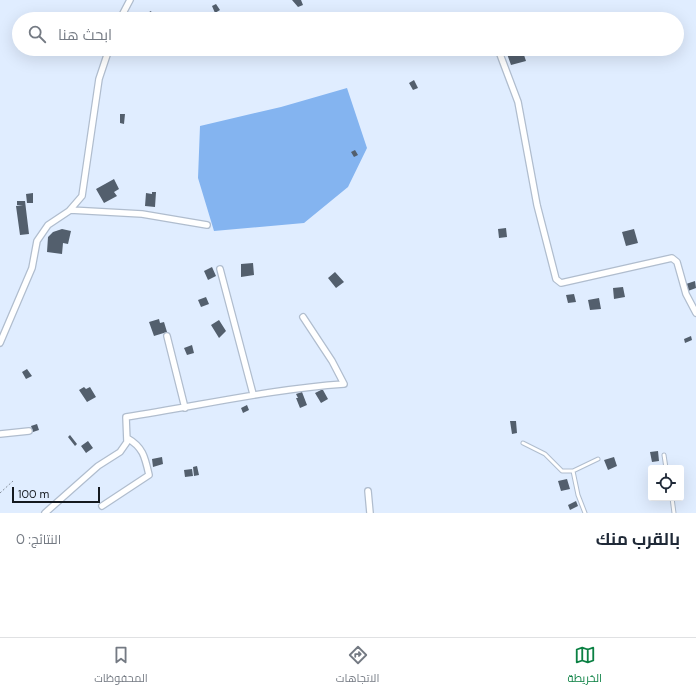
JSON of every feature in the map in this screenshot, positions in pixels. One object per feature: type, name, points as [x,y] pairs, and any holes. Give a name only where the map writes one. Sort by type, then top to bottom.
[{"type":"street","points":[[124,12],[130,0]]},
{"type":"street","points":[[0,343],[32,268],[37,241],[48,225],[70,210],[82,196],[99,79],[107,56]]},
{"type":"street","points":[[501,56],[518,102],[537,205],[556,279],[561,283],[672,258],[677,262],[686,294],[696,313]]},
{"type":"street","points":[[70,210],[142,214],[208,225]]},
{"type":"street","points":[[220,269],[254,394]]},
{"type":"street","points":[[45,513],[98,466],[120,452],[127,442],[126,417],[185,408],[254,394],[344,384],[332,361],[303,318]]},
{"type":"street","points":[[167,336],[185,408]]},
{"type":"street","points":[[0,434],[29,432]]},
{"type":"street","points":[[102,506],[149,475],[144,457],[137,444],[127,438]]},
{"type":"street","points":[[368,491],[370,513]]},
{"type":"lane","points":[[523,443],[545,454],[562,471],[573,471],[598,459]]},
{"type":"lane","points":[[664,455],[666,465]]},
{"type":"lane","points":[[573,471],[578,495],[585,513]]},
{"type":"lane","points":[[672,501],[674,513]]},
{"type":"path","points":[[0,493],[13,481]]},
{"type":"shaded area","points":[[347,88],[367,148],[348,187],[304,223],[214,231],[198,178],[200,126],[281,107]]},
{"type":"building","points":[[292,0],[301,0],[303,5],[298,7]]},
{"type":"building","points":[[216,4],[220,10],[215,12],[212,6]]},
{"type":"building","points":[[508,56],[524,56],[526,61],[511,65]]},
{"type":"building","points":[[414,80],[418,88],[413,90],[409,83]]},
{"type":"building","points":[[120,114],[125,114],[124,124],[120,123]]},
{"type":"building","points":[[355,150],[358,155],[354,157],[351,152]]},
{"type":"building","points":[[114,179],[119,189],[114,192],[117,196],[104,203],[96,189]]},
{"type":"building","points":[[152,192],[156,192],[155,207],[145,206],[146,193],[152,194]]},
{"type":"building","points":[[33,193],[33,203],[27,203],[26,194]]},
{"type":"building","points":[[17,201],[25,201],[29,234],[20,235],[16,206],[23,205],[17,205]]},
{"type":"building","points":[[506,228],[507,237],[499,238],[498,229]]},
{"type":"building","points":[[62,229],[71,231],[68,244],[63,243],[62,254],[47,252],[48,237],[53,232]]},
{"type":"building","points":[[634,229],[638,243],[626,246],[622,232]]},
{"type":"building","points":[[253,263],[254,275],[241,277],[241,264]]},
{"type":"building","points":[[212,267],[216,276],[208,280],[204,271]]},
{"type":"building","points":[[335,272],[344,282],[336,288],[328,278]]},
{"type":"building","points":[[695,281],[696,288],[688,291],[686,284]]},
{"type":"building","points":[[623,287],[625,297],[614,299],[613,288]]},
{"type":"building","points":[[574,294],[576,302],[568,303],[566,295]]},
{"type":"building","points":[[206,297],[209,304],[201,307],[198,300]]},
{"type":"building","points":[[599,298],[601,309],[590,310],[588,300]]},
{"type":"building","points":[[159,319],[160,323],[164,322],[167,332],[154,336],[149,322]]},
{"type":"building","points":[[219,320],[226,331],[219,338],[211,325]]},
{"type":"building","points":[[691,336],[692,340],[685,343],[684,339]]},
{"type":"building","points":[[192,345],[194,353],[187,355],[184,348]]},
{"type":"building","points":[[27,369],[32,376],[26,379],[22,372]]},
{"type":"building","points":[[84,387],[86,389],[90,387],[96,397],[87,402],[79,390]]},
{"type":"building","points":[[323,390],[328,399],[321,403],[315,393]]},
{"type":"building","points":[[302,392],[307,405],[300,408],[296,394]]},
{"type":"building","points":[[247,405],[249,410],[243,413],[241,408]]},
{"type":"building","points":[[510,421],[516,421],[517,433],[512,434]]},
{"type":"building","points":[[37,424],[39,430],[33,432],[31,426]]},
{"type":"building","points":[[70,435],[77,444],[75,446],[68,437]]},
{"type":"building","points":[[88,441],[93,448],[86,453],[81,446]]},
{"type":"building","points":[[658,451],[659,461],[652,462],[650,452]]},
{"type":"building","points":[[162,457],[163,464],[153,467],[152,459]]},
{"type":"building","points":[[614,457],[617,466],[608,470],[604,460]]},
{"type":"building","points":[[197,466],[199,475],[194,476],[193,467]]},
{"type":"building","points":[[192,469],[193,476],[185,477],[184,470]]},
{"type":"building","points":[[567,479],[570,489],[561,491],[558,481]]},
{"type":"building","points":[[576,501],[578,506],[570,510],[568,505]]}]
